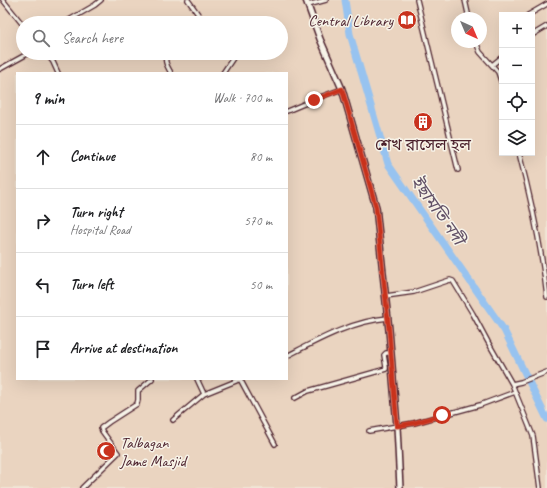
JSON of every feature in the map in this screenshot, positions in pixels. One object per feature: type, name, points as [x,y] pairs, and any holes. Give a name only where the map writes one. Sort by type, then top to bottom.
[{"type":"main road","points":[[307,3],[320,39],[342,89],[376,207],[391,352],[400,488]]},
{"type":"street","points":[[3,0],[16,16]]},
{"type":"street","points":[[76,16],[101,0]]},
{"type":"street","points":[[188,0],[199,16]]},
{"type":"street","points":[[307,3],[326,0]]},
{"type":"street","points":[[417,0],[458,170]]},
{"type":"street","points":[[464,0],[467,12]]},
{"type":"street","points":[[533,12],[547,4]]},
{"type":"street","points":[[535,33],[547,26]]},
{"type":"street","points":[[478,48],[499,75]]},
{"type":"street","points":[[492,64],[499,59]]},
{"type":"street","points":[[0,69],[16,60]]},
{"type":"street","points":[[51,60],[58,72]]},
{"type":"street","points":[[165,60],[170,72]]},
{"type":"street","points":[[224,72],[232,60]]},
{"type":"street","points":[[288,111],[342,89]]},
{"type":"street","points":[[520,156],[536,229],[546,282],[547,297]]},
{"type":"street","points":[[386,296],[414,292],[450,280],[452,281],[473,314],[512,384],[533,436],[540,488]]},
{"type":"street","points":[[288,355],[311,343],[362,323],[388,318]]},
{"type":"street","points":[[295,398],[308,391],[386,368],[384,355],[391,352]]},
{"type":"street","points":[[512,384],[531,379],[547,372]]},
{"type":"street","points":[[82,488],[118,453],[102,431],[102,428],[137,404],[139,397],[138,391],[151,380]]},
{"type":"street","points":[[197,380],[204,394]]},
{"type":"street","points":[[173,420],[204,394],[238,380]]},
{"type":"street","points":[[241,380],[275,444]]},
{"type":"street","points":[[370,431],[414,423],[480,405],[515,392]]},
{"type":"shaded area","points":[[0,0],[547,0],[547,488],[0,488]]},
{"type":"waterway","name":"ইছামতি নদী","points":[[345,0],[350,34],[388,164],[504,330],[547,419]]},
{"type":"place","name":"Central Library","points":[[407,20]]},
{"type":"place","name":"শেখ রাসেল হল","points":[[423,122]]},
{"type":"place","name":"Talbagan Jame Masjid","points":[[106,451]]},
{"type":"route","points":[[314,100],[342,89],[376,207],[388,318],[397,426],[442,415]]}]
